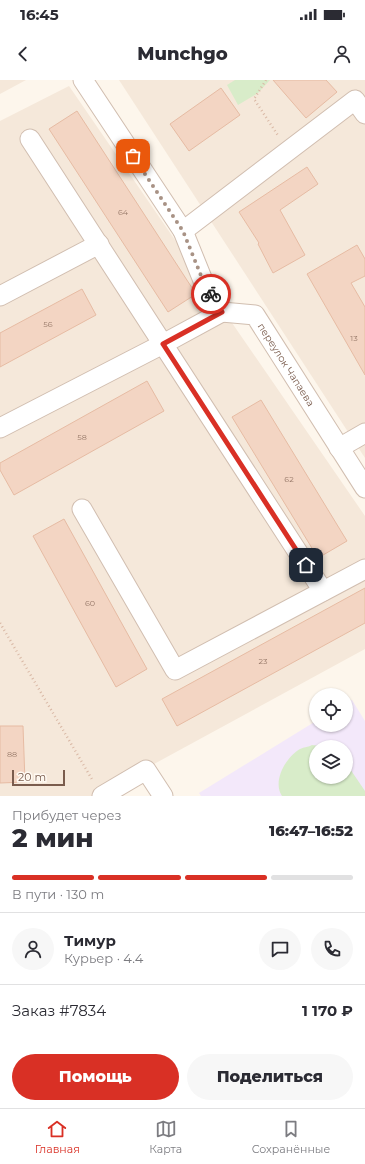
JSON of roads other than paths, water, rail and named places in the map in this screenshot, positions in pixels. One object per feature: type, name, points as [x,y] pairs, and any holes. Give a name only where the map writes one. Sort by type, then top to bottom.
[{"type":"street","points":[[0,428],[222,312],[204,283],[183,231],[83,80]]},
{"type":"street","points":[[183,231],[288,150],[362,102]]},
{"type":"street","points":[[30,138],[323,591]]},
{"type":"street","points":[[0,296],[99,244]]},
{"type":"street","name":"переулок Чапаева","points":[[222,312],[254,315],[365,488]]},
{"type":"street","points":[[339,448],[365,433]]},
{"type":"street","points":[[82,509],[175,670],[365,569]]},
{"type":"street","points":[[98,789],[146,770],[163,796]]}]
